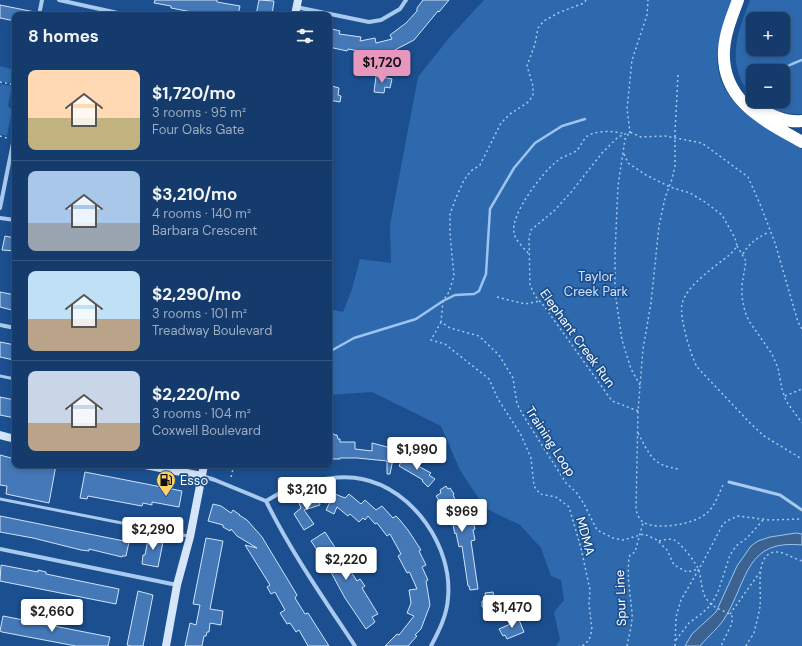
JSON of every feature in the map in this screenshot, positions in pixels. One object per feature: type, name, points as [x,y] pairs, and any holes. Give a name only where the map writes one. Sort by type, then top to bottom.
[{"type":"highway","points":[[738,0],[726,37],[724,49],[724,64],[732,86],[744,105],[767,122],[802,142]]},
{"type":"highway","points":[[745,0],[731,46],[731,65],[737,83],[750,101],[766,113],[783,119],[802,121]]},
{"type":"main road","points":[[0,435],[12,437]]},
{"type":"main road","points":[[172,468],[202,476]]},
{"type":"main road","points":[[166,646],[177,585],[190,537],[203,468]]},
{"type":"street","points":[[40,12],[42,0]]},
{"type":"street","points":[[58,0],[112,12]]},
{"type":"street","points":[[332,14],[369,22],[381,20],[400,9],[406,0]]},
{"type":"street","points":[[296,7],[320,12]]},
{"type":"street","points":[[0,208],[12,148]]},
{"type":"street","points":[[0,218],[12,220]]},
{"type":"street","points":[[0,325],[12,327]]},
{"type":"street","points":[[202,476],[266,501],[278,525],[355,646]]},
{"type":"street","points":[[266,501],[295,486],[320,480],[361,478],[395,492],[416,510],[430,527],[438,544],[446,568],[448,582],[446,613],[431,646]]},
{"type":"street","points":[[0,549],[177,585]]},
{"type":"lane","points":[[0,376],[12,378]]},
{"type":"lane","points":[[729,482],[780,495],[802,510]]},
{"type":"lane","points":[[0,499],[190,537]]},
{"type":"path","points":[[442,322],[443,301],[449,292],[454,276],[450,234],[450,214],[464,180],[471,171],[480,165],[501,123],[510,114],[527,103],[533,96],[533,86],[526,66],[535,44],[538,28],[544,21],[558,13],[584,3],[586,0]]},
{"type":"path","points":[[640,385],[631,369],[622,340],[615,292],[615,253],[618,186],[625,139],[630,132],[627,110],[632,60],[647,15],[648,0]]},
{"type":"path","points":[[678,75],[675,166],[670,187],[665,198],[659,226],[651,303],[643,348],[637,431],[637,515],[644,523],[662,527],[681,524],[706,514],[717,498],[725,481]]},
{"type":"path","points":[[0,82],[12,84]]},
{"type":"path","points":[[528,253],[517,240],[514,233],[515,223],[528,196],[541,178],[564,155],[577,150],[586,137],[590,134],[609,131],[625,134]]},
{"type":"path","points":[[630,132],[641,137],[665,136],[702,143],[748,177],[770,231],[788,285],[798,322],[802,329]]},
{"type":"path","name":"Elephant Creek Run","points":[[630,132],[618,137],[602,153],[555,210],[531,230],[528,253],[530,285],[535,296],[612,402],[638,411]]},
{"type":"path","points":[[0,136],[7,138]]},
{"type":"path","points":[[624,153],[628,163],[646,175],[670,187],[690,193],[706,202],[722,215],[746,262],[742,285],[745,312],[749,321],[772,354],[778,368],[786,401],[802,424]]},
{"type":"path","points":[[743,254],[748,245],[770,231]]},
{"type":"path","points":[[737,246],[732,254],[701,278],[686,294],[682,305],[685,329],[692,357],[697,367],[751,424],[764,436],[802,459]]},
{"type":"path","points":[[497,296],[525,304],[540,301]]},
{"type":"path","name":"Training Loop","points":[[442,322],[450,328],[479,336],[499,355],[513,378],[517,404],[566,483],[576,492],[584,504],[597,530],[613,538],[623,540],[644,534],[658,541],[667,539],[675,540],[699,569]]},
{"type":"path","name":"MDMA","points":[[442,322],[431,340],[445,344],[489,379],[498,399],[521,435],[526,446],[531,458],[534,486],[540,494],[556,497],[569,507],[581,548],[590,590],[589,604],[592,630],[589,640],[584,646],[579,646]]},
{"type":"path","points":[[784,396],[802,389]]},
{"type":"path","points":[[637,431],[653,458],[661,465],[680,469]]},
{"type":"path","points":[[231,477],[233,468]]},
{"type":"path","points":[[675,646],[678,609],[686,591],[723,524],[738,516],[764,519],[802,519]]},
{"type":"path","points":[[675,642],[689,623],[711,605],[718,592],[730,554],[736,546],[747,538],[764,519]]},
{"type":"path","name":"Spur Line","points":[[626,646],[630,632],[632,612],[628,567],[630,555],[635,552],[644,523]]},
{"type":"path","points":[[658,541],[667,550],[674,565],[687,572],[699,569]]},
{"type":"path","points":[[746,646],[753,634],[760,606],[760,572],[763,561],[769,554],[779,552],[802,561]]},
{"type":"path","points":[[699,569],[702,590],[707,601],[711,605],[733,617],[732,623],[721,646]]},
{"type":"path","points":[[730,614],[760,572]]},
{"type":"green space","name":"Taylor Creek Park","points":[[484,0],[733,0],[723,25],[719,41],[717,62],[721,80],[729,95],[740,108],[754,120],[802,149],[802,646],[556,646],[560,640],[554,612],[564,600],[561,580],[551,576],[541,548],[520,525],[485,508],[460,470],[441,426],[372,392],[332,395],[332,310],[343,312],[352,289],[360,259],[391,263],[390,225],[418,77],[449,38]]},
{"type":"green space","points":[[750,0],[802,0],[802,114],[779,111],[771,108],[790,108],[790,64],[746,64],[746,89],[738,71],[736,61],[739,30]]},
{"type":"green space","points":[[12,64],[12,82],[7,83],[0,81],[0,66],[11,69]]},
{"type":"green space","points":[[0,84],[12,86],[8,106],[12,110],[7,136],[0,134]]},
{"type":"shaded area","points":[[796,533],[802,534],[802,545],[784,545],[770,548],[759,555],[751,564],[721,624],[700,646],[685,646],[692,634],[716,612],[737,566],[751,546],[758,541],[770,537]]},
{"type":"building","points":[[155,0],[217,0],[217,2],[240,6],[239,12],[192,12],[154,3]]},
{"type":"building","points":[[259,0],[274,1],[272,12],[257,12]]},
{"type":"building","points":[[423,0],[449,0],[414,40],[393,51],[395,58],[388,60],[385,65],[382,53],[365,56],[365,52],[348,49],[347,51],[332,48],[332,29],[340,31],[339,34],[361,37],[360,41],[375,38],[376,43],[392,39],[390,35],[406,23],[417,11],[417,8]]},
{"type":"building","points":[[0,5],[35,12],[12,12],[12,20],[0,18]]},
{"type":"building","points":[[376,76],[392,79],[390,88],[385,87],[384,93],[374,92]]},
{"type":"building","points":[[332,86],[339,88],[338,95],[341,96],[340,102],[332,101]]},
{"type":"building","points":[[5,236],[12,237],[12,251],[2,250]]},
{"type":"building","points":[[0,292],[12,294],[12,310],[0,307]]},
{"type":"building","points":[[0,342],[12,344],[12,360],[0,357]]},
{"type":"building","points":[[0,397],[12,399],[12,417],[0,415]]},
{"type":"building","points":[[332,433],[337,435],[340,442],[355,442],[355,449],[372,451],[372,443],[395,449],[390,474],[387,474],[387,461],[357,458],[332,459]]},
{"type":"building","points":[[405,454],[411,457],[409,461],[431,473],[429,475],[435,479],[428,487],[422,481],[423,480],[399,466]]},
{"type":"building","points":[[0,455],[12,458],[12,468],[55,468],[49,503],[6,494],[7,486],[0,485]]},
{"type":"building","points":[[85,472],[182,491],[179,507],[152,502],[152,505],[143,503],[142,506],[88,496],[87,499],[80,498]]},
{"type":"building","points":[[446,486],[448,489],[450,488],[454,494],[453,495],[459,508],[461,507],[465,517],[472,516],[475,529],[473,530],[475,540],[471,541],[478,589],[470,590],[468,586],[462,546],[459,547],[450,512],[448,513],[443,503],[441,504],[436,496],[441,493],[440,490]]},
{"type":"building","points":[[330,492],[345,498],[349,494],[361,504],[365,500],[376,510],[382,506],[393,518],[396,516],[399,519],[421,550],[419,551],[426,565],[422,567],[428,580],[426,581],[430,605],[421,629],[408,646],[385,646],[397,634],[399,635],[414,616],[407,613],[411,603],[409,590],[417,589],[410,573],[407,573],[398,556],[401,554],[390,534],[387,536],[377,523],[375,524],[368,516],[365,520],[363,518],[359,522],[350,514],[348,516],[337,507],[334,514],[326,510],[330,502],[325,503]]},
{"type":"building","points":[[317,494],[320,505],[304,510],[314,524],[304,530],[294,514],[301,508],[299,503],[300,500]]},
{"type":"building","points":[[213,504],[221,506],[231,513],[233,510],[247,520],[262,537],[297,595],[295,598],[305,614],[308,613],[329,646],[308,646],[299,630],[296,632],[290,623],[287,624],[280,613],[285,610],[275,592],[271,594],[267,587],[270,585],[245,545],[257,548],[237,536],[231,529],[230,531],[223,527],[223,525],[208,521]]},
{"type":"building","points":[[0,516],[129,542],[126,556],[122,557],[89,549],[89,551],[81,550],[33,538],[0,532]]},
{"type":"building","points":[[325,532],[357,581],[360,579],[365,586],[362,588],[378,614],[372,617],[375,622],[366,629],[345,598],[327,565],[311,541]]},
{"type":"building","points":[[149,534],[164,537],[158,567],[142,564]]},
{"type":"building","points":[[206,538],[223,541],[210,609],[223,611],[221,625],[210,623],[209,632],[207,632],[206,636],[204,636],[202,646],[185,646],[190,623],[196,625],[200,605],[193,604]]},
{"type":"building","points":[[1,565],[38,572],[38,570],[46,572],[46,574],[119,589],[116,604],[0,581]]},
{"type":"building","points":[[138,591],[153,595],[143,646],[131,646],[127,645]]},
{"type":"building","points":[[493,592],[495,605],[482,607],[482,601],[486,600],[485,593]]},
{"type":"building","points":[[517,615],[524,632],[507,639],[505,635],[503,636],[499,629],[513,623],[511,618]]},
{"type":"building","points":[[3,616],[110,637],[108,646],[76,646],[2,632],[0,631]]},
{"type":"waterway","points":[[790,65],[802,60]]},
{"type":"waterway","points":[[332,350],[354,338],[416,319],[455,295],[474,294],[479,291],[486,274],[490,209],[514,168],[535,143],[562,126],[585,119]]},
{"type":"place","name":"Esso","points":[[166,497]]}]
